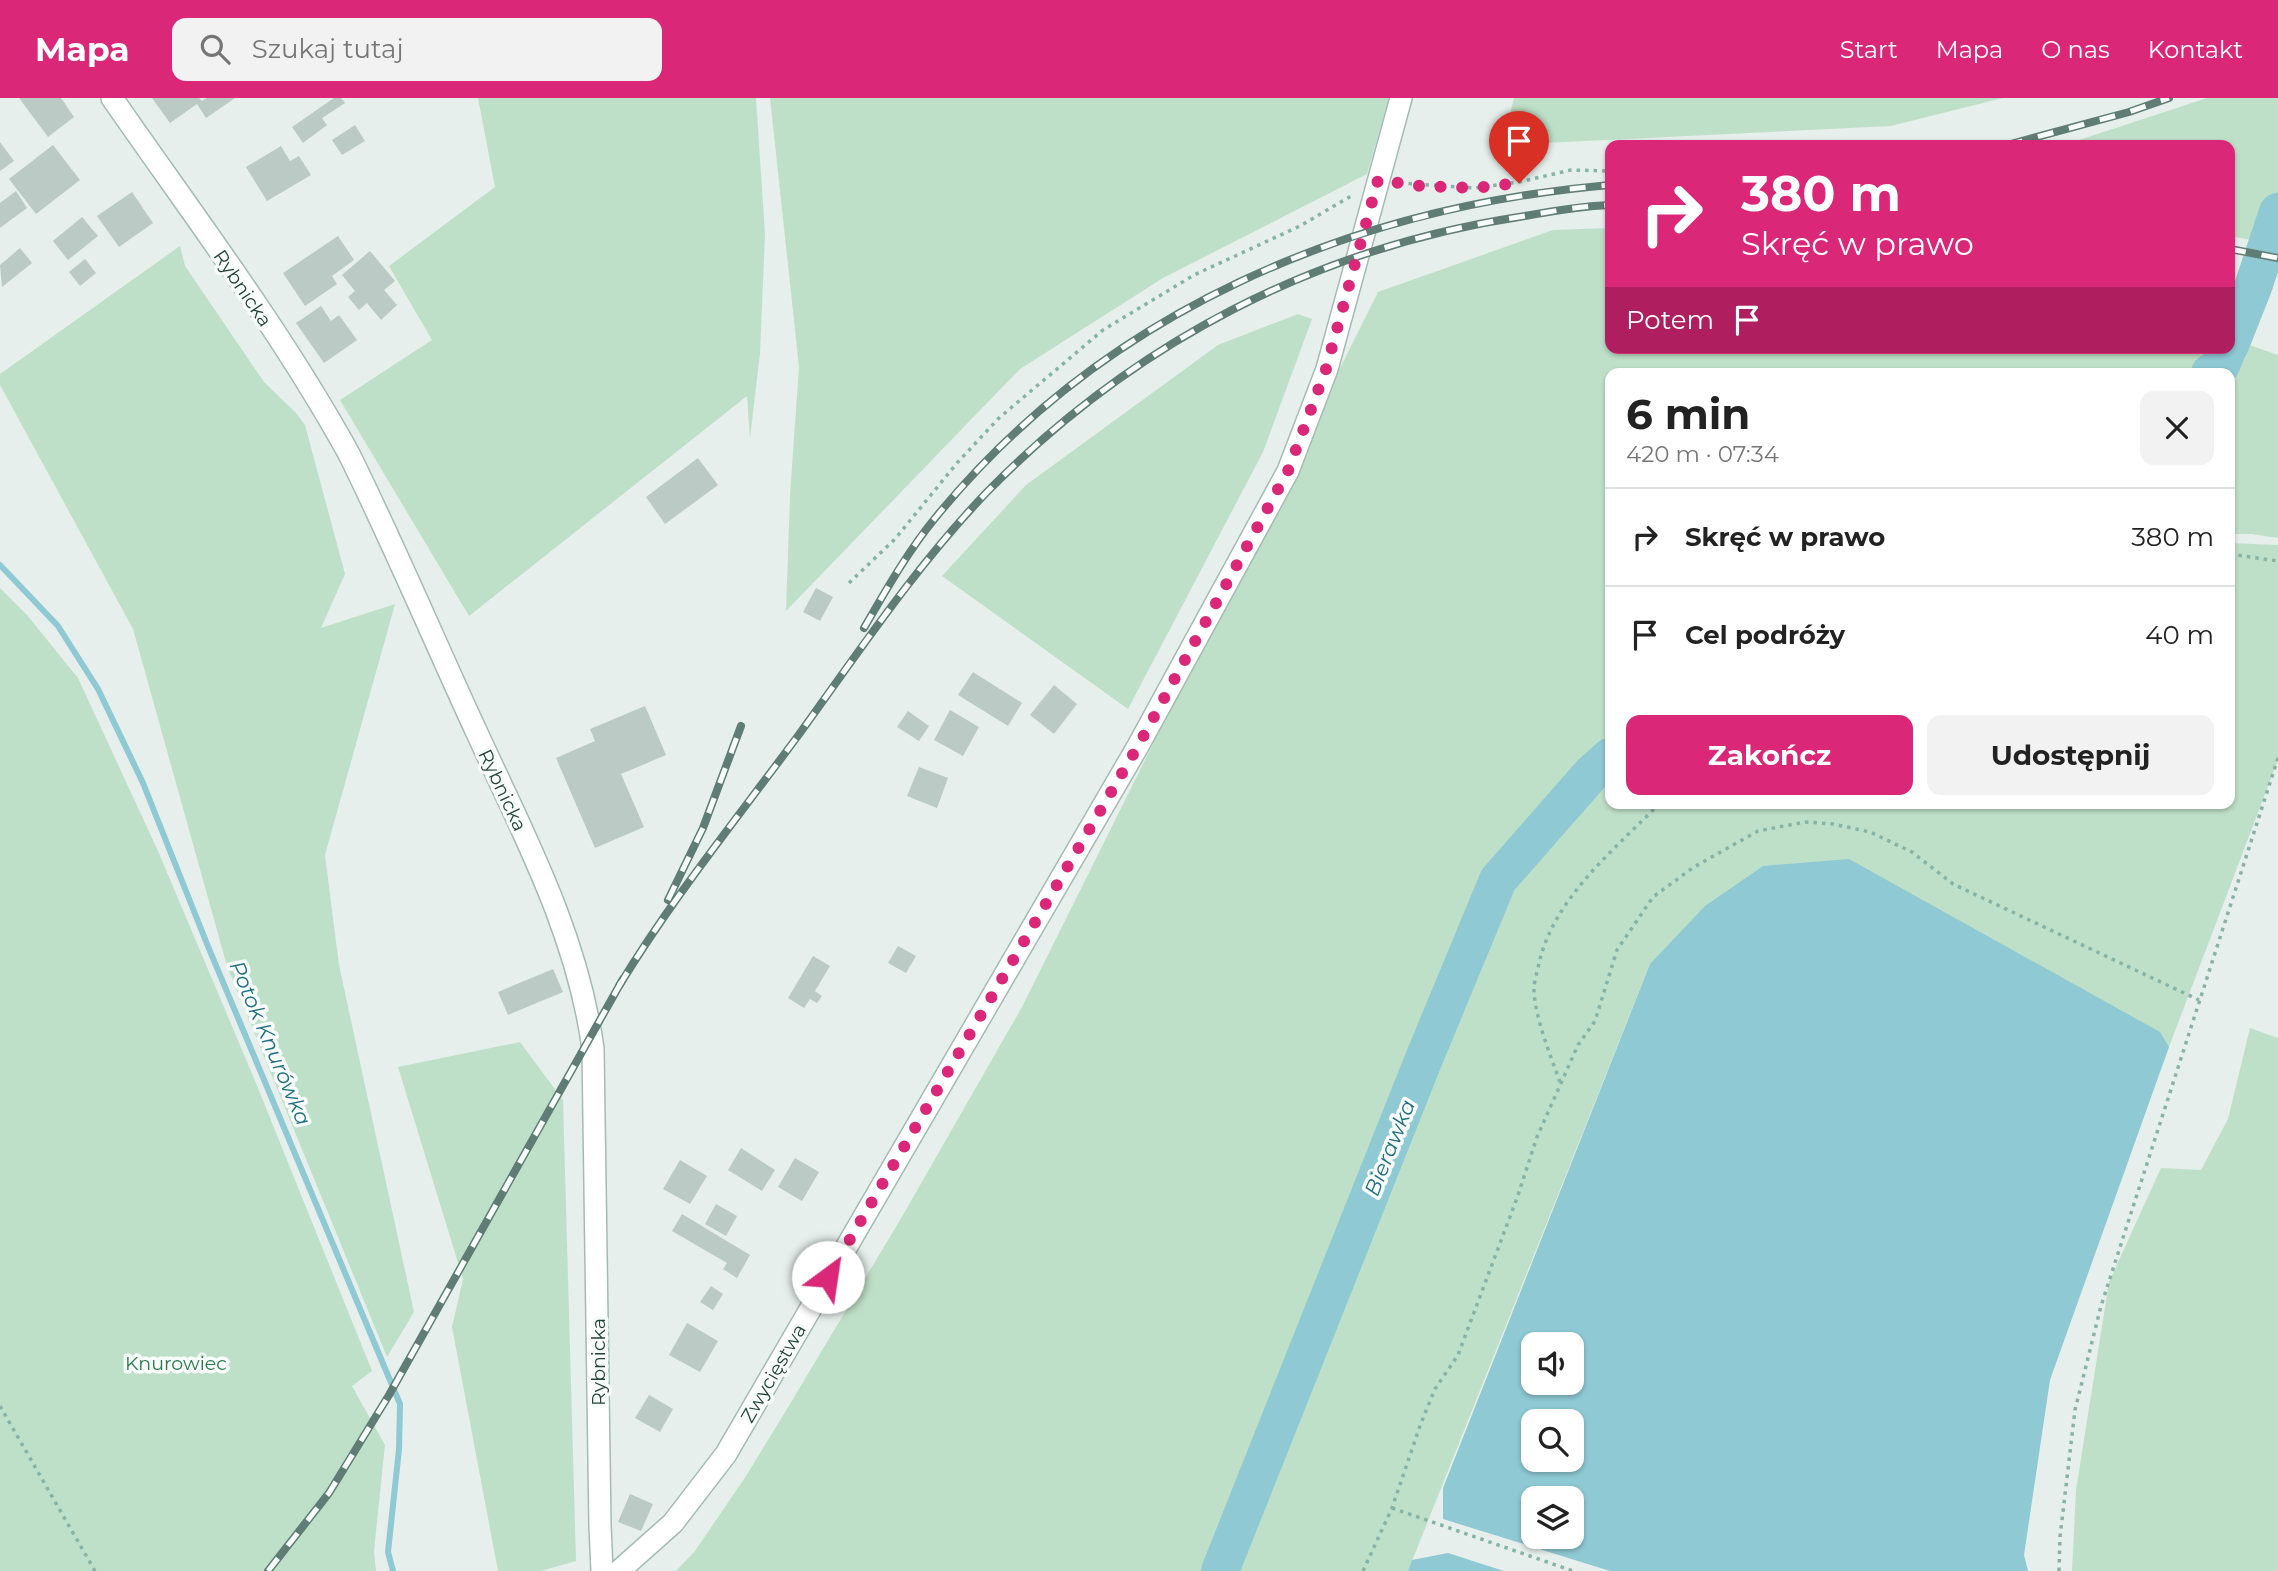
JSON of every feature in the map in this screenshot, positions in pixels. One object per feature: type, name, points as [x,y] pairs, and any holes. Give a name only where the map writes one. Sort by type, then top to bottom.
[{"type":"main road","name":"Rybnicka","points":[[112,98],[275,334],[349,453],[535,858],[579,973],[594,1073],[602,1571]]},
{"type":"main road","name":"Zwycięstwa","points":[[619,1571],[673,1523],[726,1454],[1066,871],[1288,471],[1326,369],[1401,98]]},
{"type":"path","points":[[849,583],[895,539],[957,463],[999,418],[1102,330],[1194,275],[1300,226],[1378,180],[1420,186],[1474,188],[1519,183],[1571,170],[1605,171]]},
{"type":"path","points":[[2235,555],[2278,561]]},
{"type":"path","points":[[2059,1571],[2060,1537],[2079,1397],[2101,1307],[2278,758]]},
{"type":"path","points":[[1561,1084],[1542,1032],[1534,989],[1542,949],[1556,918],[1591,873],[1654,809]]},
{"type":"path","points":[[1363,1571],[1392,1508],[1420,1423],[1435,1389],[1458,1355],[1517,1198],[1536,1137],[1578,1045],[1595,1021],[1617,950],[1653,897],[1693,867],[1758,831],[1805,822],[1833,824],[1870,832],[1912,852],[1953,884],[2199,1000]]},
{"type":"path","points":[[0,1406],[94,1571]]},
{"type":"path","points":[[1392,1508],[1573,1571]]},
{"type":"green space","points":[[478,98],[756,98],[765,234],[760,353],[750,438],[747,396],[469,616],[340,400],[432,340],[389,266],[495,187]]},
{"type":"green space","points":[[770,98],[1389,98],[1367,174],[1163,278],[1020,369],[786,611],[790,495],[799,367]]},
{"type":"green space","points":[[1514,98],[2003,98],[1891,126],[1502,145]]},
{"type":"green space","points":[[2207,98],[2278,98],[2278,245],[2235,237],[2235,140],[2079,140]]},
{"type":"green space","points":[[1605,228],[1605,354],[2235,354],[2235,340],[2278,355],[2278,538],[2235,534],[2235,368],[1605,368],[1605,809],[2235,809],[2235,543],[2278,545],[2278,760],[2169,1047],[2147,1025],[1650,964],[1408,1571],[676,1571],[695,1551],[746,1476],[903,1215],[1022,1007],[1378,292],[1553,230]]},
{"type":"green space","points":[[180,246],[185,266],[264,382],[305,425],[345,574],[321,628],[395,604],[325,855],[339,965],[414,1312],[387,1357],[227,966],[133,629],[0,385],[0,374]]},
{"type":"green space","points":[[1298,314],[1312,319],[1263,452],[1128,709],[942,576],[1026,485],[1218,345]]},
{"type":"green space","name":"Knurowiec","points":[[0,588],[27,615],[78,678],[158,851],[256,1083],[372,1371],[352,1386],[385,1445],[374,1551],[376,1571],[0,1571]]},
{"type":"green space","points":[[2250,1028],[2278,1038],[2278,1571],[2072,1571],[2076,1490],[2109,1282],[2161,1168],[2201,1170],[2228,1119]]},
{"type":"green space","points":[[520,1042],[563,1100],[576,1561],[541,1571],[498,1571],[452,1327],[463,1279],[398,1067]]},
{"type":"water","points":[[1849,859],[2160,1032],[2169,1047],[2050,1380],[2024,1555],[2028,1571],[1610,1571],[1539,1549],[1584,1549],[1584,1486],[1521,1486],[1521,1543],[1443,1519],[1443,1488],[1650,964],[1705,906],[1763,866]]},
{"type":"water","points":[[1448,1553],[1504,1571],[1408,1571],[1412,1560]]},
{"type":"building","points":[[19,98],[61,98],[74,117],[48,137]]},
{"type":"building","points":[[152,98],[199,98],[202,101],[207,98],[235,98],[206,118],[197,104],[170,123]]},
{"type":"building","points":[[334,98],[341,98],[345,103],[322,118],[327,125],[303,143],[292,127]]},
{"type":"building","points":[[355,125],[365,141],[342,155],[332,140]]},
{"type":"building","points":[[0,142],[14,161],[0,171]]},
{"type":"building","points":[[53,145],[80,180],[36,214],[9,179]]},
{"type":"building","points":[[281,146],[290,161],[299,156],[311,175],[267,201],[246,167]]},
{"type":"building","points":[[16,191],[27,208],[0,228],[0,203]]},
{"type":"building","points":[[132,192],[153,223],[119,247],[97,216]]},
{"type":"building","points":[[82,217],[98,236],[68,260],[53,241]]},
{"type":"building","points":[[338,236],[354,260],[332,276],[337,284],[305,306],[283,273]]},
{"type":"building","points":[[20,248],[32,263],[2,287],[0,265]]},
{"type":"building","points":[[370,251],[395,281],[384,290],[397,305],[381,320],[367,303],[359,310],[348,297],[355,291],[342,275]]},
{"type":"building","points":[[85,259],[96,273],[80,286],[69,272]]},
{"type":"building","points":[[321,306],[331,321],[339,315],[357,340],[324,363],[296,323]]},
{"type":"building","points":[[698,458],[718,485],[665,524],[646,497]]},
{"type":"building","points":[[816,588],[833,597],[820,621],[803,612]]},
{"type":"building","points":[[973,672],[1022,703],[1008,726],[958,695]]},
{"type":"building","points":[[1054,685],[1077,704],[1054,734],[1030,715]]},
{"type":"building","points":[[645,706],[666,755],[621,774],[644,827],[595,848],[556,758],[595,741],[590,729]]},
{"type":"building","points":[[950,710],[979,727],[963,756],[934,740]]},
{"type":"building","points":[[908,711],[929,726],[919,741],[897,727]]},
{"type":"building","points":[[919,767],[948,778],[937,808],[907,796]]},
{"type":"building","points":[[898,946],[916,956],[906,973],[888,963]]},
{"type":"building","points":[[813,956],[830,966],[815,991],[822,996],[817,1003],[810,999],[804,1008],[788,998]]},
{"type":"building","points":[[553,969],[563,992],[508,1015],[498,992]]},
{"type":"building","points":[[741,1148],[775,1170],[762,1191],[728,1170]]},
{"type":"building","points":[[795,1158],[819,1172],[802,1201],[778,1187]]},
{"type":"building","points":[[680,1160],[707,1176],[690,1204],[663,1189]]},
{"type":"building","points":[[716,1204],[737,1216],[726,1236],[705,1224]]},
{"type":"building","points":[[682,1214],[750,1255],[737,1278],[723,1269],[727,1263],[672,1231]]},
{"type":"building","points":[[711,1286],[723,1294],[713,1310],[700,1302]]},
{"type":"building","points":[[687,1323],[718,1341],[700,1372],[669,1355]]},
{"type":"building","points":[[649,1395],[673,1409],[660,1432],[635,1418]]},
{"type":"building","points":[[630,1494],[653,1504],[641,1531],[618,1522]]},
{"type":"waterway","name":"Bierawka","points":[[2235,332],[2278,212]]},
{"type":"waterway","name":"Bierawka","points":[[2217,368],[2226,354]]},
{"type":"waterway","name":"Potok Knurówka","points":[[0,565],[58,626],[98,689],[143,783],[207,944],[400,1404],[399,1449],[388,1552],[393,1571]]},
{"type":"waterway","name":"Bierawka","points":[[1220,1571],[1498,880],[1605,761]]},
{"type":"railway","points":[[2025,140],[2129,112],[2169,98]]},
{"type":"railway","points":[[864,628],[926,530],[1002,445],[1075,382],[1154,328],[1238,282],[1327,246],[1419,217],[1514,197],[1605,186]]},
{"type":"railway","points":[[619,986],[684,889],[936,549],[987,492],[1044,438],[1104,390],[1167,347],[1233,309],[1302,277],[1374,251],[1448,231],[1605,205]]},
{"type":"railway","points":[[2235,250],[2278,258]]},
{"type":"railway","points":[[668,900],[703,828],[741,726]]},
{"type":"railway","points":[[268,1571],[329,1493],[389,1395],[623,979]]},
{"type":"route","points":[[828,1277],[1138,746],[1288,471],[1326,369],[1378,180],[1420,186],[1474,188],[1519,183]]}]
